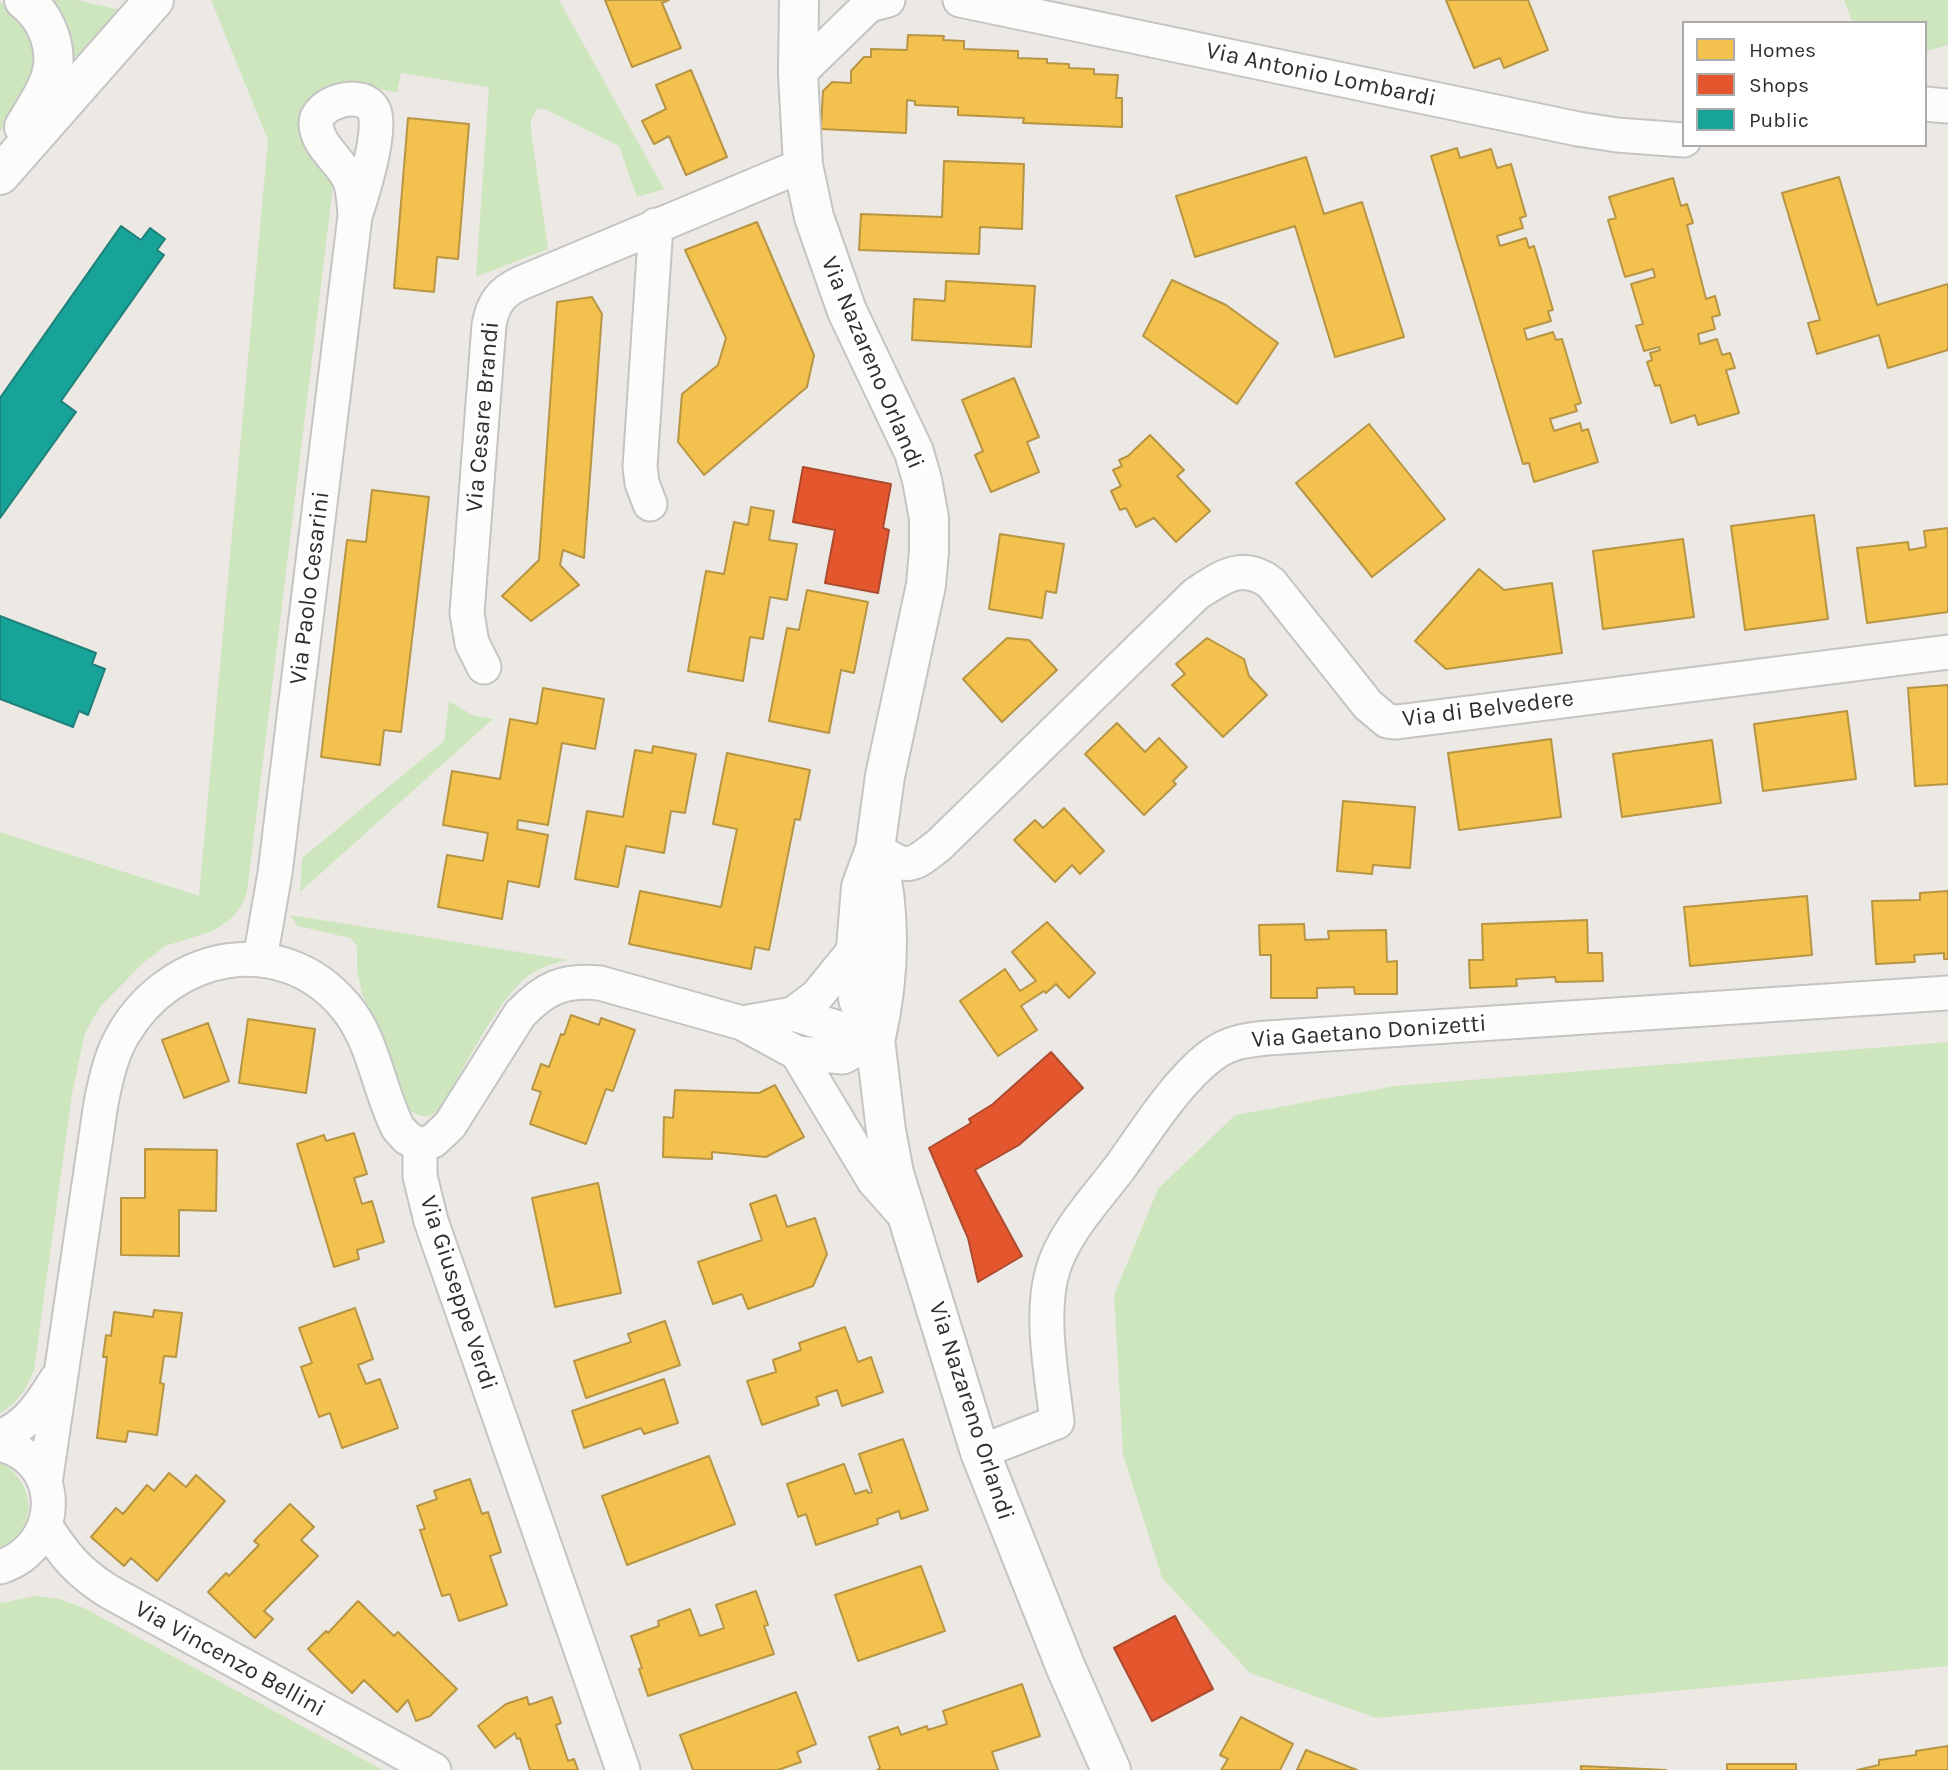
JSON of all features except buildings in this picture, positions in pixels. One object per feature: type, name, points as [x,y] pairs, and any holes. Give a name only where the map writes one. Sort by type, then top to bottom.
[{"type":"street","points":[[0,168],[47,88],[52,74],[50,35],[43,20],[24,0]]},
{"type":"street","points":[[0,175],[154,0]]},
{"type":"street","name":"Via Nazareno Orlandi","points":[[799,0],[798,74],[803,165],[814,217],[834,278],[914,452],[929,518],[926,586],[887,765],[876,849],[861,887],[856,948],[858,999],[875,1039],[889,1154],[980,1452],[1060,1655],[1111,1770]]},
{"type":"street","name":"Via Antonio Lombardi","points":[[960,0],[1578,129],[1617,135],[1682,139]]},
{"type":"street","points":[[798,74],[872,2]]},
{"type":"street","points":[[1927,104],[1948,106]]},
{"type":"street","name":"Via Cesare Brandi","points":[[484,667],[472,643],[467,613],[492,309],[499,296],[513,287],[656,225],[803,165]]},
{"type":"street","name":"Via Paolo Cesarini","points":[[260,959],[275,873],[355,216]]},
{"type":"street","points":[[650,504],[640,467],[656,225]]},
{"type":"street","name":"Via di Belvedere","points":[[876,849],[904,864],[920,860],[939,845],[1196,594],[1217,580],[1241,571],[1261,575],[1271,583],[1377,715],[1397,722],[1948,652]]},
{"type":"street","name":"Via Nazareno Orlandi","points":[[875,1039],[884,1001],[888,918],[885,887],[876,849]]},
{"type":"street","points":[[742,1023],[793,1014],[817,996],[856,948]]},
{"type":"street","points":[[45,1483],[101,1103],[115,1051],[139,1012],[170,983],[200,967],[235,958],[260,959],[283,964],[319,983],[345,1006],[365,1041],[398,1128],[407,1138],[420,1145],[433,1141],[450,1125],[520,1014],[546,990],[576,982],[600,983],[742,1023],[797,1054],[843,1057],[875,1039]]},
{"type":"street","name":"Via Gaetano Donizetti","points":[[980,1452],[1057,1422],[1048,1305],[1051,1274],[1055,1263],[1077,1225],[1165,1106],[1197,1068],[1226,1046],[1242,1041],[1281,1037],[1948,993]]},
{"type":"street","points":[[793,1014],[875,1039]]},
{"type":"street","points":[[797,1054],[874,1181],[909,1220]]},
{"type":"street","name":"Via Giuseppe Verdi","points":[[420,1145],[421,1176],[430,1221],[622,1770]]},
{"type":"street","points":[[0,1437],[13,1432],[36,1412],[61,1373]]},
{"type":"street","points":[[0,1444],[24,1454],[36,1467],[45,1483],[49,1504],[46,1525],[36,1544],[21,1558],[0,1567]]},
{"type":"street","name":"Via Vincenzo Bellini","points":[[46,1525],[74,1566],[108,1591],[434,1770]]},
{"type":"green space","points":[[47,0],[76,0],[116,9],[121,13],[80,56],[74,56]]},
{"type":"green space","points":[[211,0],[559,0],[664,189],[637,197],[619,146],[547,110],[536,110],[531,121],[531,131],[548,249],[476,277],[489,87],[401,73],[397,92],[360,85],[344,86],[306,109],[300,119],[302,139],[334,178],[247,892],[242,905],[232,918],[213,931],[165,946],[143,963],[100,1007],[85,1033],[72,1094],[34,1370],[21,1395],[0,1413],[0,832],[199,896],[268,140]]},
{"type":"green space","points":[[1844,0],[1948,0],[1948,45],[1927,51],[1927,21],[1852,21]]},
{"type":"green space","points":[[0,2],[20,12],[41,52],[18,111],[0,131]]},
{"type":"green space","points":[[449,701],[472,715],[493,719],[300,892],[302,858],[444,741]]},
{"type":"green space","points":[[290,915],[568,960],[537,970],[516,987],[480,1038],[441,1108],[430,1116],[421,1116],[410,1111],[405,1102],[386,1045],[362,994],[357,970],[357,946],[350,938],[298,926]]},
{"type":"green space","points":[[1948,1042],[1948,1666],[1376,1718],[1250,1673],[1162,1578],[1123,1454],[1114,1295],[1158,1189],[1235,1115],[1395,1086]]},
{"type":"green space","points":[[0,1462],[12,1470],[21,1481],[28,1505],[27,1518],[22,1529],[0,1547]]},
{"type":"green space","points":[[37,1596],[59,1599],[84,1608],[383,1770],[0,1770],[0,1603]]}]
